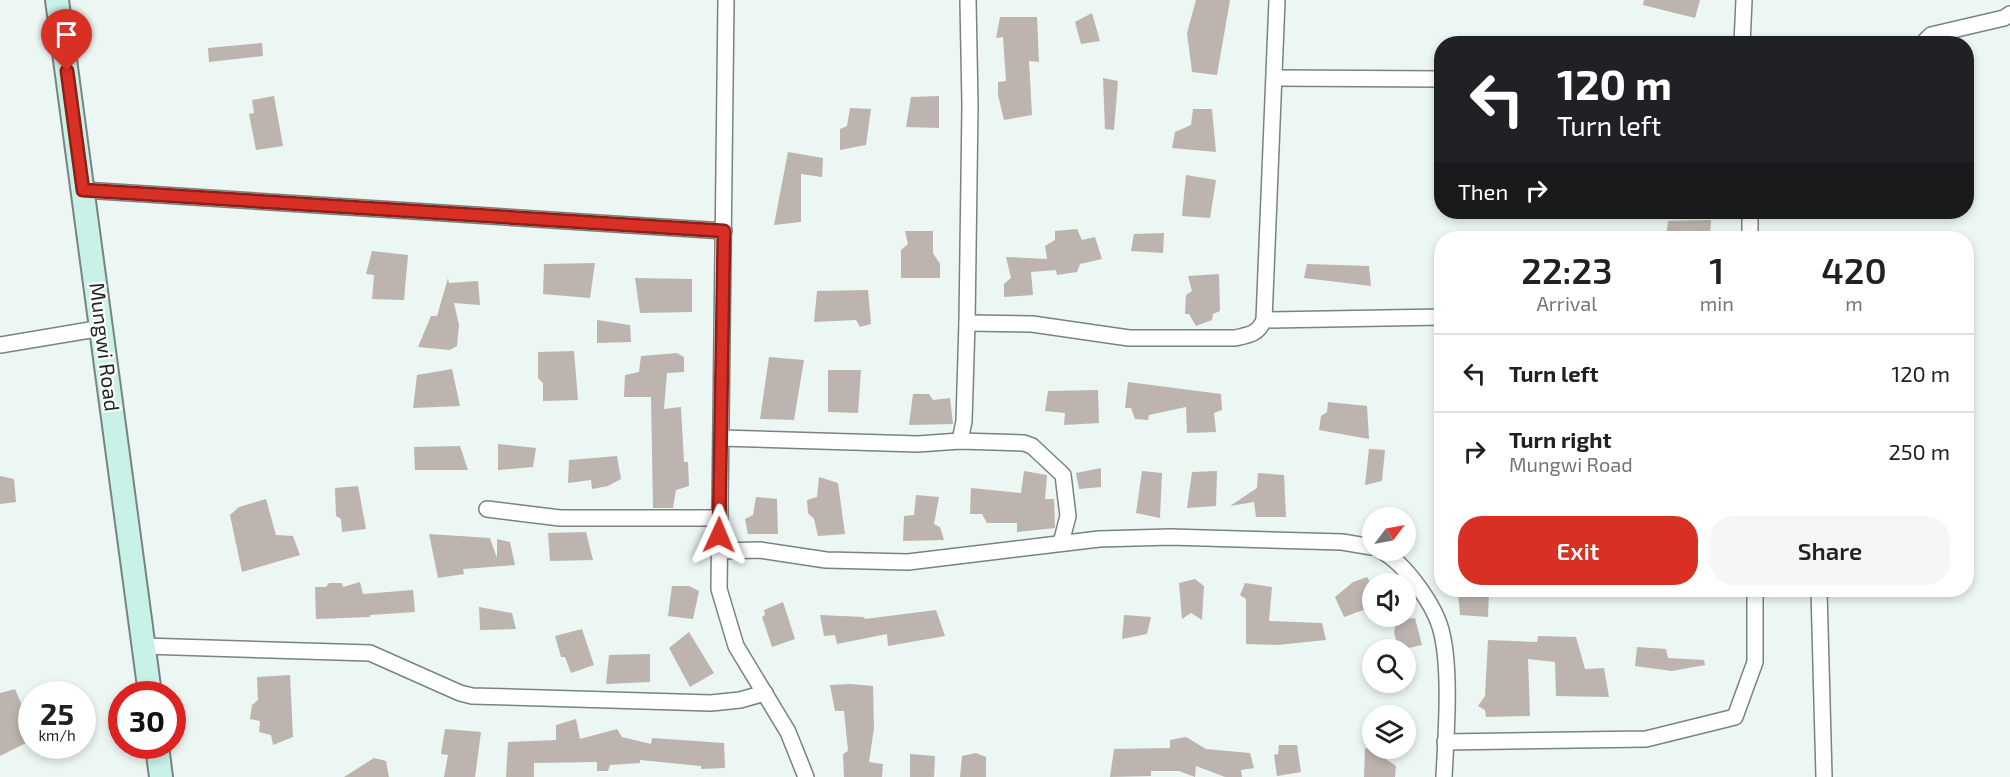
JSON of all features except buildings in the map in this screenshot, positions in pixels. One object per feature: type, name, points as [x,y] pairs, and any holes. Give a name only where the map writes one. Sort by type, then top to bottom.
[{"type":"main road","name":"Mungwi Road","points":[[57,0],[148,681]]},
{"type":"main road","points":[[159,759],[161,777]]},
{"type":"street","points":[[726,0],[719,589],[736,646],[788,732],[806,777]]},
{"type":"street","points":[[960,441],[964,421],[968,323],[970,105],[968,0]]},
{"type":"street","points":[[968,323],[1032,324],[1129,338],[1235,338],[1260,329],[1264,320],[1275,78],[1276,0]]},
{"type":"street","points":[[1742,36],[1744,0]]},
{"type":"street","points":[[1931,36],[2010,14]]},
{"type":"street","points":[[1275,78],[1434,79]]},
{"type":"street","points":[[83,190],[724,231]]},
{"type":"street","points":[[1264,320],[1434,317]]},
{"type":"street","points":[[0,345],[102,328]]},
{"type":"street","points":[[721,438],[918,444],[960,441],[1024,443],[1032,446],[1059,469],[1066,486],[1068,516],[1061,543]]},
{"type":"street","points":[[487,509],[560,518],[719,518]]},
{"type":"street","points":[[718,551],[760,550],[826,560],[908,562],[1100,539],[1170,537],[1342,542],[1362,545]]},
{"type":"street","points":[[1397,561],[1408,573],[1430,606],[1442,633],[1446,680],[1444,777]]},
{"type":"street","points":[[1445,742],[1646,739],[1735,717],[1755,662],[1755,597]]},
{"type":"street","points":[[1819,597],[1824,777]]},
{"type":"street","points":[[144,646],[370,652],[460,693],[472,696],[711,703],[740,700],[765,693]]},
{"type":"route","points":[[67,71],[83,190],[724,231],[719,535]]}]
